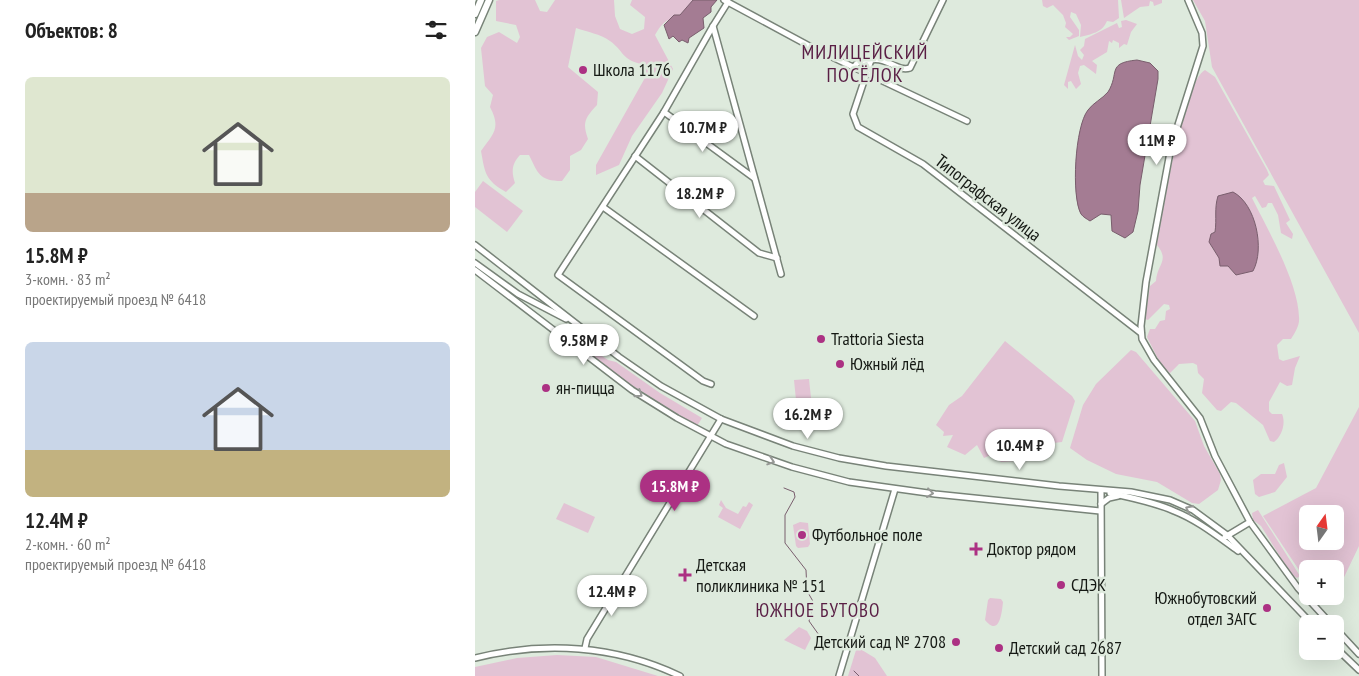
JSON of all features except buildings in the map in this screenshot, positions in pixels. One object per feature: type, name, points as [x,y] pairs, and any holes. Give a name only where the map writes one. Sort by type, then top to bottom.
[{"type":"main road","points":[[475,14],[481,0]]},
{"type":"main road","points":[[475,32],[489,0]]},
{"type":"street","points":[[854,67],[859,61],[880,58],[902,68],[910,68],[943,0]]},
{"type":"street","points":[[1188,0],[1202,33],[1203,46],[1171,147],[1146,282],[1141,333],[1146,349],[1200,418],[1215,456],[1250,522],[1298,588],[1323,615]]},
{"type":"street","points":[[711,384],[703,381],[557,275],[664,112],[726,1],[865,73],[967,120]]},
{"type":"street","points":[[713,26],[781,274]]},
{"type":"street","name":"Типографская улица","points":[[871,60],[865,73],[853,114],[858,127],[923,164],[1141,333]]},
{"type":"street","points":[[664,112],[754,178]]},
{"type":"street","points":[[635,156],[759,253],[777,258]]},
{"type":"street","points":[[603,206],[754,316]]},
{"type":"street","points":[[475,245],[661,386],[721,418],[793,446],[839,458],[886,466],[1102,491],[1131,492],[1170,500],[1193,510],[1227,536],[1303,615]]},
{"type":"street","points":[[475,263],[503,285],[577,324]]},
{"type":"street","points":[[475,270],[632,390],[709,436],[736,448],[792,467],[849,482],[895,489],[1100,511]]},
{"type":"street","points":[[585,648],[587,639],[721,418]]},
{"type":"street","points":[[839,676],[895,489]]},
{"type":"street","points":[[1102,491],[1175,511],[1244,555]]},
{"type":"street","points":[[1102,491],[1100,511],[1102,676]]},
{"type":"street","points":[[1101,504],[1109,498],[1122,496]]},
{"type":"street","points":[[1221,539],[1250,522]]},
{"type":"street","points":[[1344,638],[1359,654]]},
{"type":"street","points":[[475,658],[530,648],[585,648],[639,660],[680,676]]},
{"type":"street","points":[[1344,656],[1359,670]]},
{"type":"shaded area","points":[[535,0],[540,11],[547,12],[555,0],[614,0],[615,16],[620,29],[632,34],[644,29],[645,17],[630,5],[632,0],[693,0],[680,18],[665,22],[655,35],[673,69],[662,93],[632,136],[619,165],[596,175],[596,165],[646,76],[641,64],[630,60],[610,41],[576,28],[568,67],[598,92],[597,105],[590,113],[585,124],[588,139],[581,150],[570,156],[570,170],[562,181],[554,181],[540,175],[529,155],[520,155],[515,161],[513,175],[515,183],[506,192],[490,180],[485,170],[481,151],[495,130],[495,120],[490,107],[493,95],[485,86],[481,48],[487,37],[499,32],[517,43],[520,37],[516,25],[496,21],[496,1]]},
{"type":"shaded area","points":[[693,0],[717,0],[711,7],[711,12],[703,18],[704,28],[689,38],[688,43],[682,40],[679,42],[673,36],[669,39],[664,25],[674,15],[680,15]]},
{"type":"shaded area","points":[[1042,0],[1118,0],[1119,18],[1113,22],[1107,21],[1096,32],[1080,37],[1081,25],[1076,14],[1071,12],[1070,17],[1079,30],[1079,36],[1069,40],[1066,37],[1070,37],[1073,34],[1065,27],[1066,23],[1063,15],[1053,5],[1047,8],[1043,6]]},
{"type":"shaded area","points":[[1121,0],[1162,0],[1162,3],[1154,6],[1153,2],[1150,1],[1149,6],[1140,7],[1124,18]]},
{"type":"shaded area","points":[[1193,0],[1359,0],[1359,333],[1212,67],[1205,21]]},
{"type":"shaded area","points":[[1126,20],[1137,24],[1131,32],[1127,45],[1124,44],[1119,48],[1119,43],[1113,40],[1112,43],[1109,41],[1107,52],[1092,61],[1097,65],[1096,74],[1084,65],[1080,66],[1078,73],[1081,84],[1076,89],[1071,81],[1068,82],[1068,89],[1064,85],[1075,45],[1078,56],[1082,60],[1084,55],[1080,50],[1084,46],[1085,39],[1117,23],[1119,28],[1122,27],[1121,21]]},
{"type":"shaded area","points":[[1137,60],[1150,63],[1158,71],[1158,79],[1140,185],[1138,211],[1133,232],[1125,238],[1112,231],[1111,215],[1101,214],[1090,221],[1081,214],[1078,205],[1075,177],[1077,145],[1080,130],[1088,110],[1108,92],[1117,66],[1127,61]]},
{"type":"shaded area","points":[[1205,70],[1215,77],[1267,170],[1269,175],[1263,181],[1265,185],[1274,186],[1290,220],[1286,223],[1293,234],[1292,239],[1281,233],[1278,215],[1272,203],[1268,203],[1266,207],[1262,208],[1255,196],[1252,198],[1288,272],[1299,317],[1296,332],[1291,339],[1283,339],[1277,345],[1279,359],[1283,361],[1300,356],[1295,368],[1292,385],[1287,386],[1280,382],[1269,402],[1269,411],[1272,414],[1282,414],[1283,418],[1281,433],[1274,442],[1270,441],[1263,425],[1236,403],[1231,402],[1221,411],[1217,410],[1202,393],[1204,379],[1198,373],[1197,365],[1193,363],[1179,364],[1170,373],[1161,365],[1147,337],[1150,329],[1155,329],[1160,321],[1165,320],[1166,311],[1170,309],[1169,305],[1164,304],[1148,320],[1145,319],[1150,286],[1156,281],[1163,259],[1161,250],[1157,245],[1181,123],[1197,80]],"holes":[[[1216,203],[1252,218],[1256,232],[1254,251],[1246,271],[1236,275],[1212,248],[1211,234],[1215,232],[1216,228]]]},
{"type":"shaded area","points":[[483,181],[523,211],[507,232],[475,207],[475,192]]},
{"type":"shaded area","points":[[1233,192],[1248,206],[1253,216],[1258,240],[1257,262],[1253,271],[1236,275],[1228,266],[1220,266],[1219,258],[1209,242],[1211,234],[1215,232],[1218,196]]},
{"type":"shaded area","points":[[1005,341],[1072,396],[1075,401],[1062,442],[1045,444],[1018,440],[1015,448],[1015,461],[1001,462],[993,454],[984,458],[977,445],[965,455],[947,447],[953,435],[943,436],[944,432],[936,425],[949,405],[962,396]]},
{"type":"shaded area","points":[[1131,350],[1136,352],[1195,421],[1204,446],[1220,474],[1221,480],[1218,490],[1199,504],[1192,503],[1157,482],[1116,474],[1087,460],[1070,448],[1083,405],[1096,384]]},
{"type":"shaded area","points":[[597,353],[608,360],[616,362],[660,393],[702,418],[697,426],[628,383],[590,355]]},
{"type":"shaded area","points":[[809,379],[811,398],[796,400],[794,380]]},
{"type":"shaded area","points":[[1359,407],[1359,546],[1344,577],[1344,560],[1299,560],[1299,570],[1263,516],[1316,488]]},
{"type":"shaded area","points":[[1284,463],[1287,477],[1275,492],[1259,497],[1255,494],[1253,480],[1261,474],[1275,474],[1279,465]]},
{"type":"shaded area","points":[[721,500],[726,508],[738,514],[743,506],[746,507],[749,502],[753,505],[740,529],[718,517],[723,508],[719,505]]},
{"type":"shaded area","points":[[564,503],[595,517],[588,533],[556,519]]},
{"type":"shaded area","points":[[1258,510],[1299,577],[1297,578],[1291,574],[1261,526],[1253,520],[1252,513]]},
{"type":"shaded area","name":"Футбольное поле","points":[[800,522],[808,523],[810,544],[808,547],[798,548],[796,546],[793,525]]},
{"type":"shaded area","points":[[990,598],[1001,599],[1003,602],[999,621],[994,626],[985,620],[988,600]]},
{"type":"shaded area","points":[[799,627],[807,631],[811,638],[805,650],[784,640]]},
{"type":"shaded area","points":[[857,647],[875,658],[887,676],[848,676]]},
{"type":"shaded area","points":[[557,655],[596,657],[658,676],[475,676],[475,667],[517,658]]},
{"type":"waterway","points":[[784,488],[794,492],[795,497],[785,515],[785,543],[806,570],[807,591],[814,603],[809,621],[819,635]]},
{"type":"waterway","points":[[854,671],[859,676]]},
{"type":"place","name":"Школа 1176","points":[[583,70]]},
{"type":"place","name":"Trattoria Siesta","points":[[821,339]]},
{"type":"place","name":"Южный лёд","points":[[840,364]]},
{"type":"place","name":"ян-пицца","points":[[546,388]]},
{"type":"place","name":"Футбольное поле","points":[[802,535]]},
{"type":"place","name":"Доктор рядом","points":[[976,549]]},
{"type":"place","name":"Детская поликлиника № 151","points":[[685,575]]},
{"type":"place","name":"СДЭК","points":[[1061,585]]},
{"type":"place","name":"Южнобутовский отдел ЗАГС","points":[[1267,608]]},
{"type":"place","name":"Детский сад № 2708","points":[[956,642]]},
{"type":"place","name":"Детский сад 2687","points":[[999,648]]},
{"type":"district","name":"МИЛИЦЕЙСКИЙ ПОСЁЛОК","points":[[865,64]]},
{"type":"district","name":"ЮЖНОЕ БУТОВО","points":[[818,610]]}]
